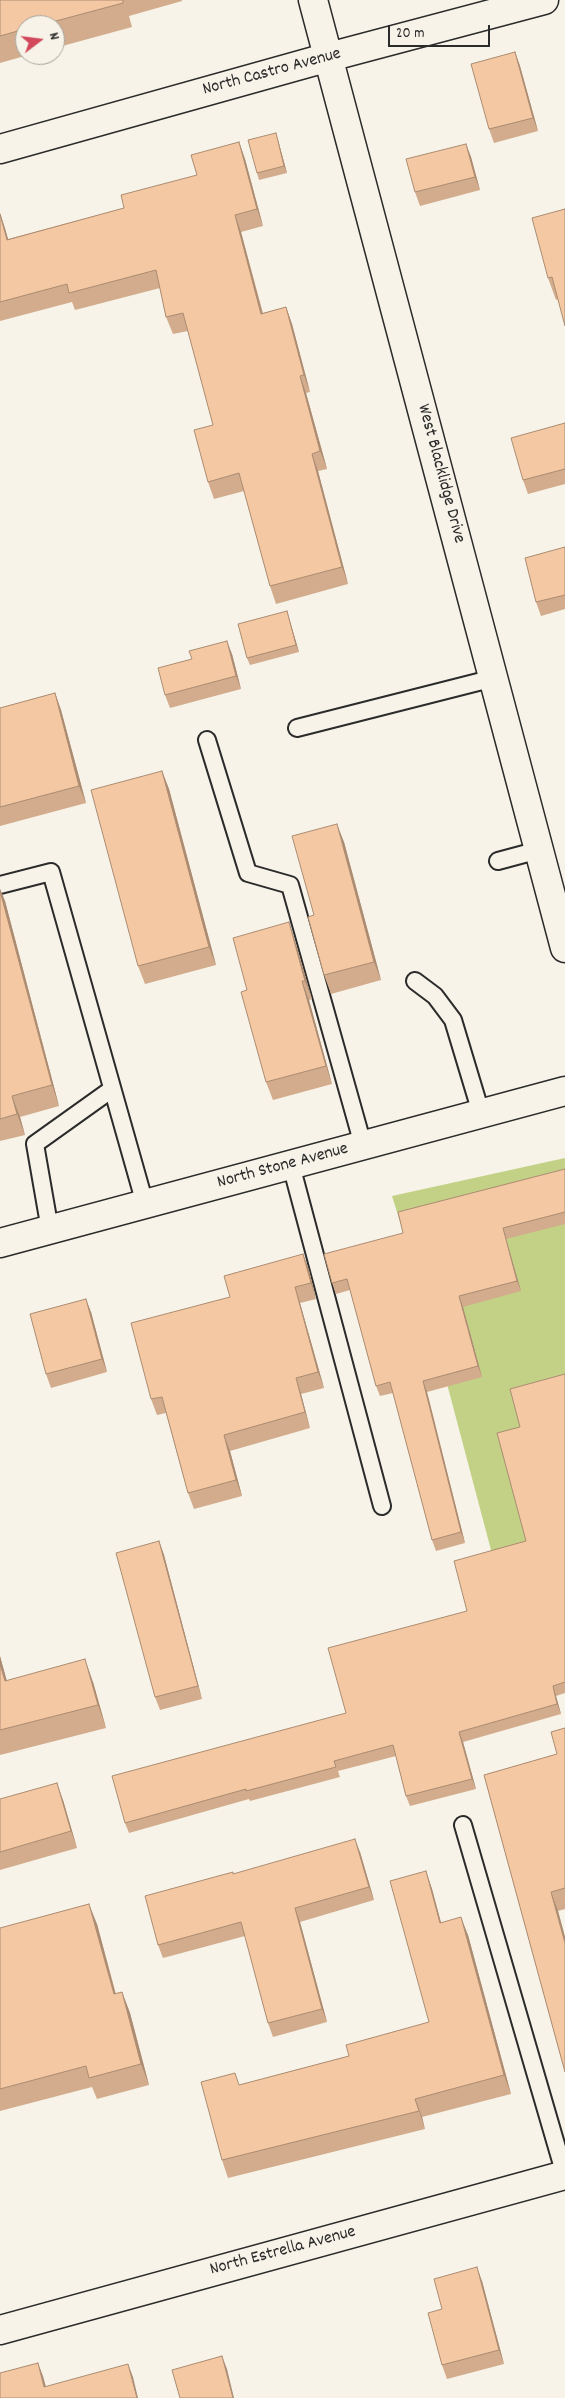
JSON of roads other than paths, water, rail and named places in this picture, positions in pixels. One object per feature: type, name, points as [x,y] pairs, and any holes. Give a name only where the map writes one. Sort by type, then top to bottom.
[{"type":"street","name":"West Blacklidge Drive","points":[[313,0],[565,948]]},
{"type":"street","name":"North Castro Avenue","points":[[0,148],[544,0]]},
{"type":"street","name":"North Stone Avenue","points":[[0,1243],[565,1091]]},
{"type":"street","name":"North Estrella Avenue","points":[[0,2330],[565,2175]]},
{"type":"lane","points":[[296,728],[494,678]]},
{"type":"lane","points":[[207,740],[248,873],[290,885],[363,1145]]},
{"type":"lane","points":[[498,861],[539,850]]},
{"type":"lane","points":[[0,885],[50,872],[145,1204]]},
{"type":"lane","points":[[415,981],[435,996],[453,1020],[481,1113]]},
{"type":"lane","points":[[50,1230],[35,1144],[112,1089]]},
{"type":"lane","points":[[291,1165],[382,1506]]},
{"type":"lane","points":[[463,1825],[565,2175]]}]
